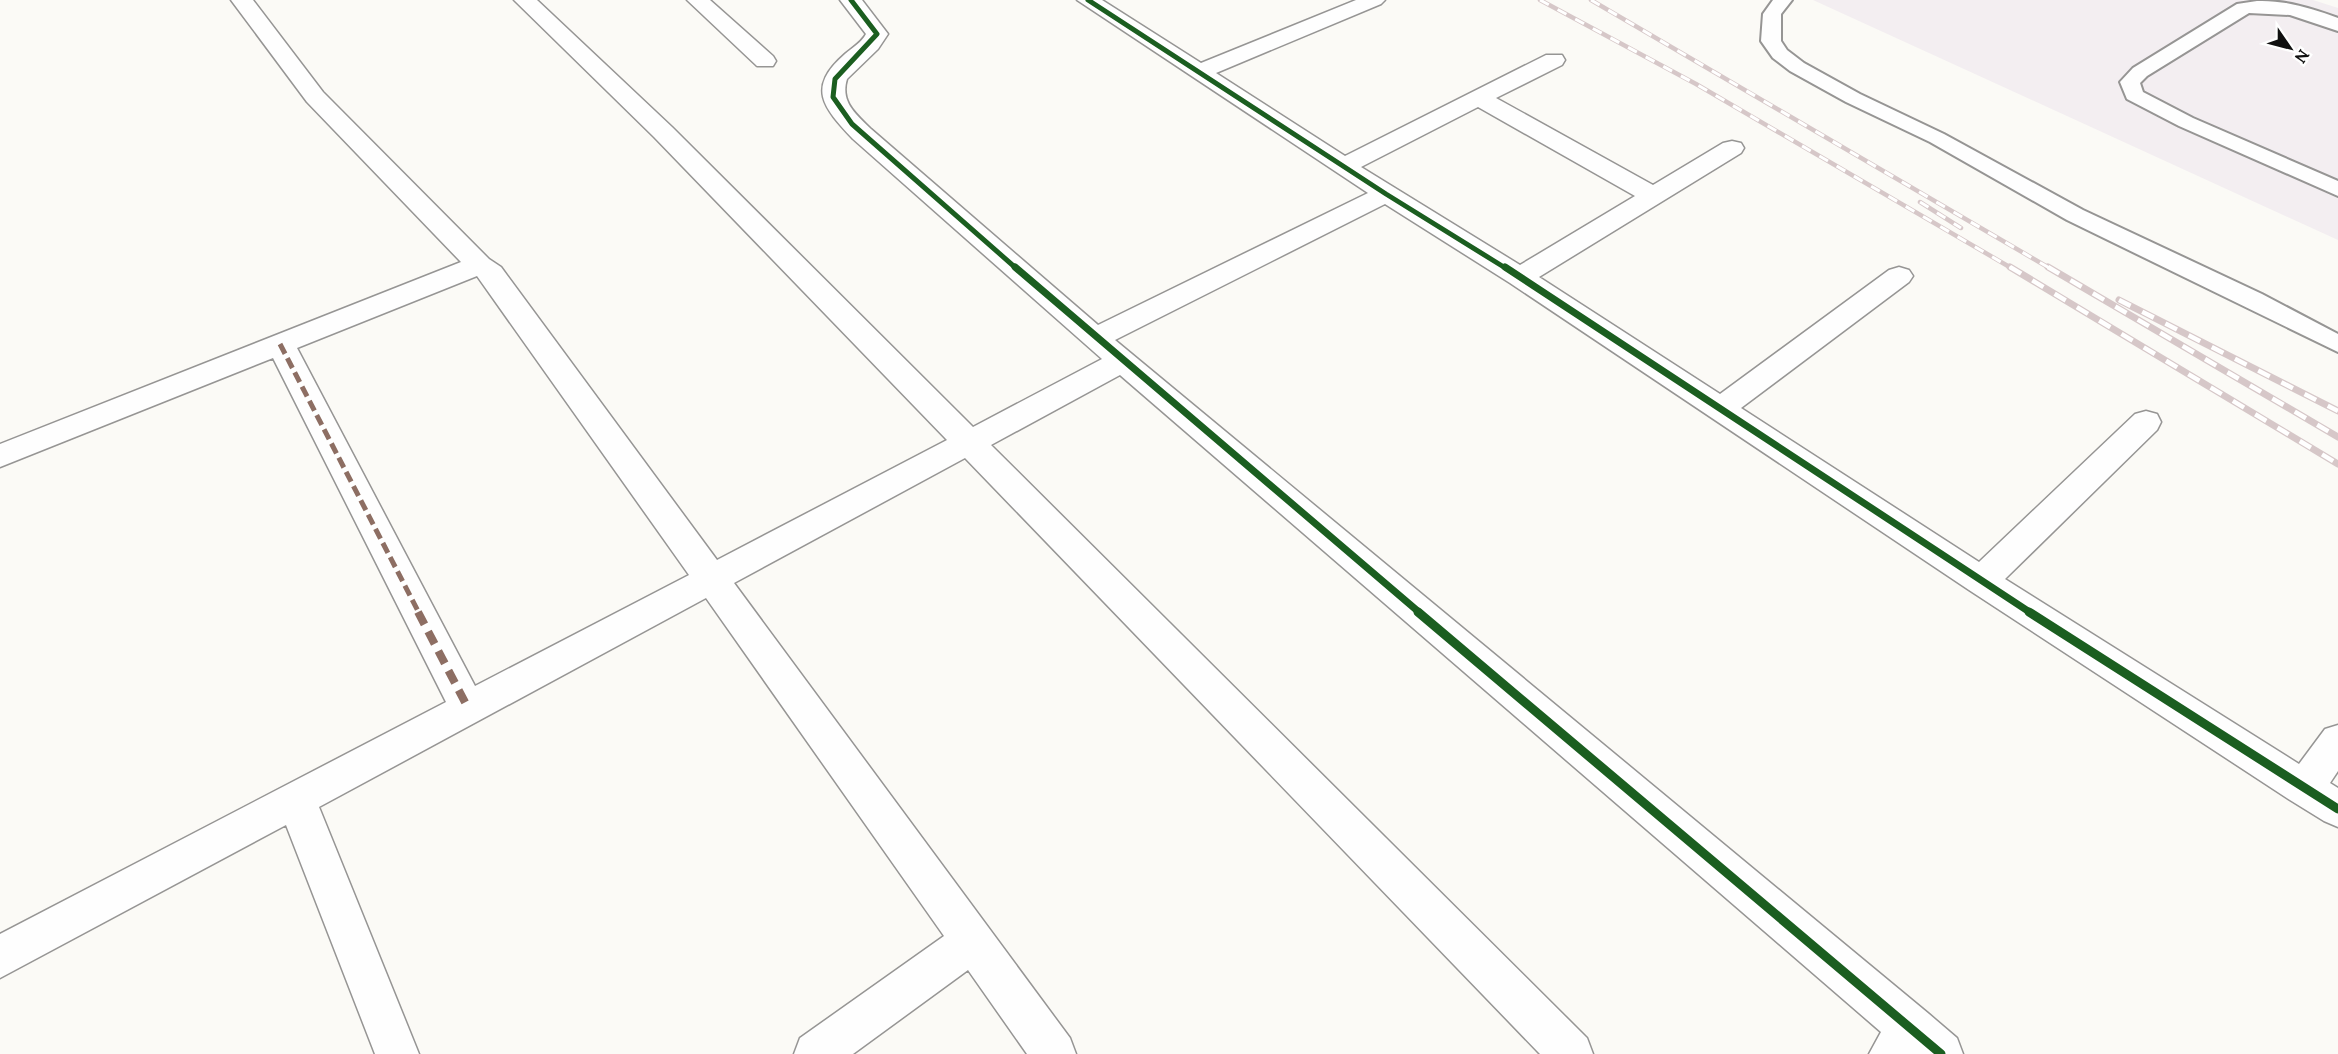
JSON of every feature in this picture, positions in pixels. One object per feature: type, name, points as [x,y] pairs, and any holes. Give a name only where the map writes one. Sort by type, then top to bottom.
[{"type":"street","points":[[242,0],[315,97],[478,265],[491,273],[1054,1054]]},
{"type":"street","points":[[525,0],[663,132],[1571,1054]]},
{"type":"street","points":[[698,0],[765,60]]},
{"type":"street","points":[[851,0],[877,34],[873,42],[835,77],[831,93],[836,107],[862,134],[1915,1046]]},
{"type":"street","points":[[1088,0],[1386,194],[1520,277],[1981,581],[2338,809]]},
{"type":"street","points":[[1200,72],[1358,2]]},
{"type":"street","points":[[1344,166],[1554,60]]},
{"type":"street","points":[[1479,98],[1654,196]]},
{"type":"street","points":[[1520,277],[1732,148]]},
{"type":"street","points":[[0,957],[969,443],[1110,349],[1386,194]]},
{"type":"street","points":[[0,456],[478,265]]},
{"type":"street","points":[[1720,410],[1899,276]]},
{"type":"street","points":[[280,344],[468,708]]},
{"type":"street","points":[[1981,581],[2146,422]]},
{"type":"street","points":[[2304,788],[2338,741]]},
{"type":"street","points":[[297,799],[398,1054]]},
{"type":"street","points":[[816,1054],[972,941]]},
{"type":"lane","points":[[1783,0],[1772,14],[1771,41],[1780,54],[1797,67],[1853,98],[1937,138],[2075,215],[2253,299],[2338,344]]},
{"type":"lane","points":[[2338,25],[2286,7],[2260,5],[2244,9],[2140,72],[2130,82],[2134,95],[2186,122],[2338,189]]},
{"type":"shaded area","points":[[1813,0],[2313,0],[2338,8],[2338,240]]},
{"type":"railway","points":[[1540,0],[1696,84],[2013,269]]},
{"type":"railway","points":[[1591,0],[2051,269]]},
{"type":"railway","points":[[1920,202],[1961,228]]},
{"type":"railway","points":[[2010,267],[2338,464]]},
{"type":"railway","points":[[2048,267],[2338,437]]},
{"type":"railway","points":[[2119,300],[2338,411]]},
{"type":"marked path","points":[[280,344],[468,708]]},
{"type":"cycle path","points":[[851,0],[877,34],[870,44],[842,69],[832,88],[837,106],[862,134],[1122,361],[1941,1054]]},
{"type":"cycle path","points":[[1088,0],[1386,194],[1520,277],[1981,581],[2338,809]]}]
